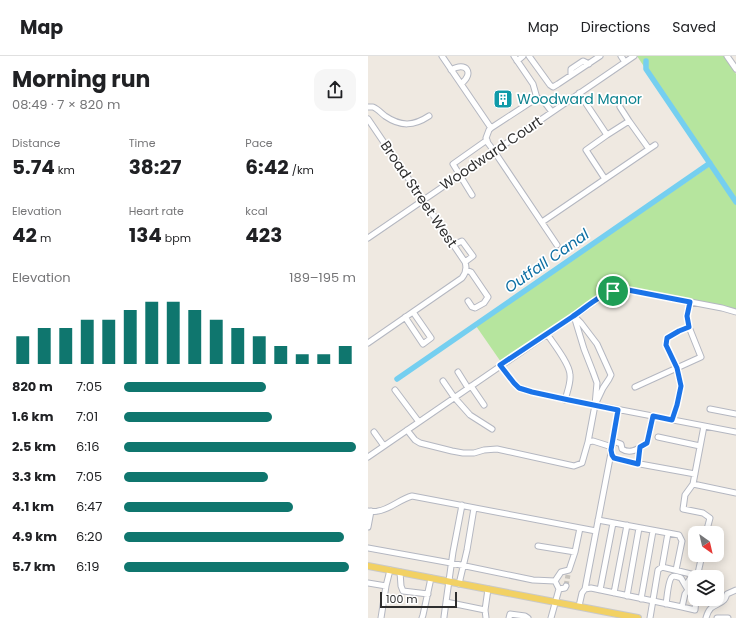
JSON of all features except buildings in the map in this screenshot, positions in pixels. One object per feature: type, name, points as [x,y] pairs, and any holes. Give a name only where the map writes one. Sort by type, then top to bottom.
[{"type":"main road","points":[[368,566],[638,618]]},
{"type":"street","points":[[442,56],[492,128]]},
{"type":"street","points":[[523,56],[516,58],[533,84],[536,98]]},
{"type":"street","points":[[529,56],[550,85],[553,86],[600,56]]},
{"type":"street","points":[[621,56],[625,62]]},
{"type":"street","name":"Woodward Court","points":[[368,238],[634,56]]},
{"type":"street","points":[[727,56],[736,69]]},
{"type":"street","points":[[451,70],[457,66],[466,68],[468,76],[461,84]]},
{"type":"street","points":[[579,94],[607,135]]},
{"type":"street","points":[[552,112],[540,98],[536,98],[492,128],[487,134],[486,138],[558,245]]},
{"type":"street","points":[[368,107],[373,107],[390,119],[401,124],[419,122],[429,116]]},
{"type":"street","points":[[620,107],[648,149]]},
{"type":"street","name":"Broad Street West","points":[[368,120],[465,262],[466,270]]},
{"type":"street","points":[[605,179],[586,150],[629,121]]},
{"type":"street","points":[[472,195],[453,164],[487,140]]},
{"type":"street","points":[[542,222],[654,145]]},
{"type":"street","points":[[453,245],[462,241],[473,256],[465,262]]},
{"type":"street","points":[[368,343],[462,278],[466,270],[471,272],[488,297],[484,303],[475,308],[472,307],[468,301]]},
{"type":"street","points":[[369,454],[384,446],[607,293],[619,290],[628,290],[736,312]]},
{"type":"street","points":[[635,387],[701,357],[689,327],[687,316],[690,302]]},
{"type":"street","points":[[405,317],[423,344],[431,338],[413,312]]},
{"type":"street","points":[[574,316],[596,342],[611,375],[595,405]]},
{"type":"street","points":[[407,430],[415,440],[420,443],[452,451],[474,453],[484,450],[497,449],[574,466],[582,463],[588,442],[595,405],[597,383],[583,346],[574,316]]},
{"type":"street","points":[[672,420],[681,386],[677,368],[666,345],[667,338],[689,327]]},
{"type":"street","points":[[547,334],[566,362],[570,373],[570,384],[565,400]]},
{"type":"street","points":[[583,346],[588,342],[596,342]]},
{"type":"street","points":[[500,365],[519,388],[532,392],[565,400],[736,432]]},
{"type":"street","points":[[458,372],[484,405]]},
{"type":"street","points":[[443,381],[454,397],[470,415],[492,429]]},
{"type":"street","points":[[597,383],[607,382]]},
{"type":"street","points":[[396,390],[419,422]]},
{"type":"street","points":[[710,409],[736,414]]},
{"type":"street","points":[[579,606],[582,593],[585,589],[618,410]]},
{"type":"street","points":[[588,442],[594,441],[621,444],[622,449],[625,451],[633,451],[647,443],[653,416]]},
{"type":"street","points":[[704,426],[693,484],[685,495],[683,509],[702,513],[710,518],[708,526]]},
{"type":"street","points":[[374,432],[384,446]]},
{"type":"street","points":[[658,438],[700,446]]},
{"type":"street","points":[[638,464],[640,447]]},
{"type":"street","points":[[611,453],[614,458],[638,464],[695,474]]},
{"type":"street","points":[[693,484],[736,493]]},
{"type":"street","points":[[368,527],[369,511],[379,512],[404,498],[412,496],[596,531]]},
{"type":"street","points":[[444,617],[451,563],[462,506]]},
{"type":"street","points":[[459,584],[474,508]]},
{"type":"street","points":[[598,520],[679,535],[682,541],[676,570]]},
{"type":"street","points":[[600,590],[613,523]]},
{"type":"street","points":[[614,593],[627,525]]},
{"type":"street","points":[[555,581],[561,572],[569,572],[580,528]]},
{"type":"street","points":[[627,596],[639,528]]},
{"type":"street","points":[[641,599],[653,531]]},
{"type":"street","points":[[650,618],[658,570],[662,567],[668,533]]},
{"type":"street","points":[[538,546],[575,552]]},
{"type":"street","points":[[368,548],[532,580],[555,581]]},
{"type":"street","points":[[662,567],[688,573]]},
{"type":"street","points":[[381,618],[390,570]]},
{"type":"street","points":[[400,572],[403,591],[428,594]]},
{"type":"street","points":[[666,604],[672,576],[685,578],[688,580]]},
{"type":"street","points":[[422,618],[431,578]]},
{"type":"street","points":[[681,578],[688,590],[685,594],[682,607]]},
{"type":"street","points":[[551,618],[558,589],[555,581]]},
{"type":"street","points":[[368,583],[386,586]]},
{"type":"street","points":[[558,589],[566,588],[566,586]]},
{"type":"street","points":[[585,589],[591,588],[695,610],[695,606]]},
{"type":"street","points":[[486,618],[485,610],[488,589]]},
{"type":"street","points":[[706,618],[713,606],[725,599],[727,594],[736,590]]},
{"type":"street","points":[[446,602],[485,610]]},
{"type":"street","points":[[509,618],[510,614],[525,616],[528,618]]},
{"type":"street","points":[[717,618],[728,618]]},
{"type":"green space","points":[[637,56],[724,56],[736,74],[736,309],[722,305],[628,288],[612,288],[599,294],[501,362],[476,326],[710,166]]},
{"type":"waterway","points":[[646,61],[646,69],[736,202]]},
{"type":"waterway","name":"Outfall Canal","points":[[397,379],[710,163]]},
{"type":"tunnel","points":[[566,586],[568,575]]},
{"type":"place","name":"Woodward Manor","points":[[503,99]]},
{"type":"route","points":[[628,290],[690,302],[687,316],[689,327],[667,338],[666,345],[677,368],[681,386],[677,405],[672,420],[653,416],[647,443],[640,447],[638,464],[614,458],[612,455],[611,450],[618,410],[519,388],[500,365],[607,293],[613,291],[628,290]]}]
